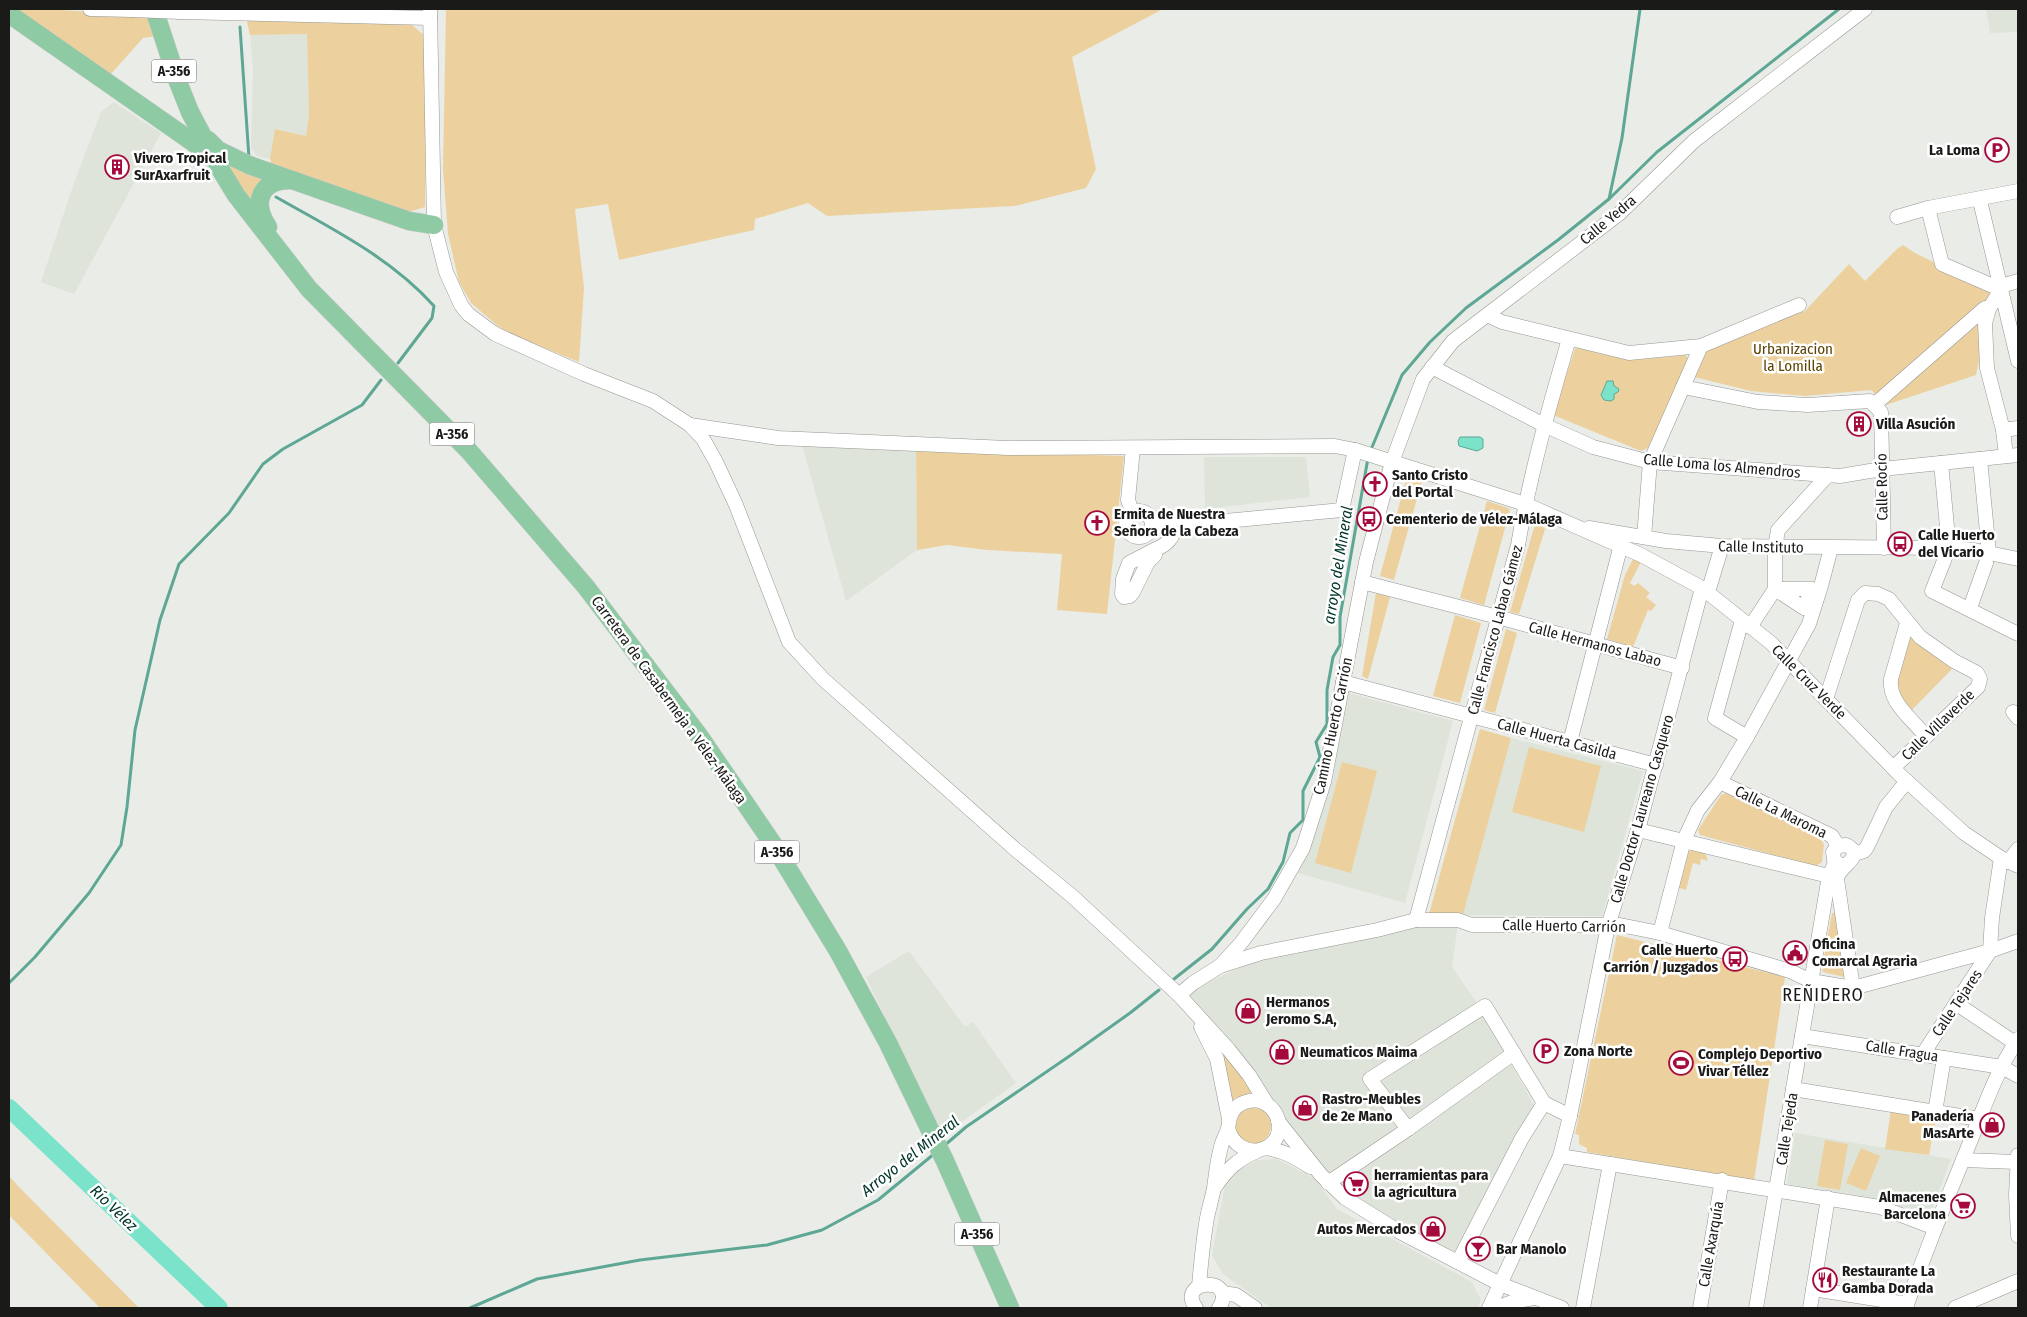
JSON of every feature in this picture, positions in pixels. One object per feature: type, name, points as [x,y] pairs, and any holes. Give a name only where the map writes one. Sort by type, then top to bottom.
[{"type":"main road","name":"A-356","points":[[154,9],[178,82],[200,130]]},
{"type":"main road","points":[[9,14],[194,144],[219,166]]},
{"type":"main road","name":"Carretera de Casabermeja a Vélez-Málaga","points":[[200,130],[236,195],[309,289],[470,451],[586,587],[700,737],[773,844],[838,951],[888,1043],[945,1161],[1010,1308]]},
{"type":"main road","points":[[200,130],[218,150],[249,165],[409,221],[434,226]]},
{"type":"main road","points":[[290,264],[259,209],[260,199],[264,190],[274,182],[295,180]]},
{"type":"street","points":[[90,9],[180,12],[430,14],[434,226],[446,272],[454,292],[468,314],[495,334],[584,374],[653,401],[690,424],[703,440],[716,462],[736,505],[789,642],[822,679],[1016,850],[1072,896],[1179,995],[1229,1050],[1276,1114],[1278,1121],[1276,1137],[1261,1150],[1238,1160],[1225,1172],[1214,1187]]},
{"type":"street","name":"Calle Yedra","points":[[1392,462],[1423,379],[1454,341],[1620,213],[1694,141],[1865,9]]},
{"type":"street","points":[[1898,217],[1928,208],[2018,191]]},
{"type":"street","points":[[1981,205],[2001,287],[2015,333],[2018,360]]},
{"type":"street","points":[[1928,208],[1942,264],[1994,286],[2001,287],[2018,281]]},
{"type":"street","points":[[2001,287],[1989,309],[1985,323],[1987,368],[2003,430],[2012,455]]},
{"type":"street","points":[[1487,315],[1502,322],[1629,353],[1701,346],[1799,305]]},
{"type":"street","points":[[1683,387],[1758,402],[1808,405],[1872,403],[1985,308]]},
{"type":"street","name":"Calle Francisco Labao Gámez","points":[[1416,920],[1518,545],[1525,504],[1544,425],[1569,338]]},
{"type":"street","points":[[1570,742],[1596,644],[1633,541],[1650,462],[1701,346]]},
{"type":"street","name":"Calle Loma los Almendros","points":[[1432,367],[1544,425],[1593,447],[1650,462],[1840,476],[1882,469],[2012,455]]},
{"type":"street","name":"Calle Rocío","points":[[1872,403],[1881,412],[1884,548]]},
{"type":"street","name":"Calle Cruz Verde","points":[[690,424],[778,438],[1008,448],[1335,446],[1355,450],[1525,504],[1578,528],[1633,541],[1705,590],[1789,660],[1893,768],[1964,833],[2009,862]]},
{"type":"street","points":[[2003,430],[2018,428]]},
{"type":"street","points":[[1133,448],[1128,500],[1133,514]]},
{"type":"street","points":[[1343,506],[1355,450]]},
{"type":"street","points":[[1970,608],[1988,558],[1980,459]]},
{"type":"street","name":"Camino Huerto Carrión","points":[[1220,966],[1274,900],[1303,848],[1324,782],[1362,582],[1392,462]]},
{"type":"street","points":[[1941,463],[1949,548],[1932,591],[1970,608],[2018,634]]},
{"type":"street","points":[[1747,737],[1714,718],[1746,624],[1775,589],[1775,548],[1778,530],[1828,475]]},
{"type":"street","points":[[1343,506],[1162,527],[1150,524],[1140,512],[1133,514],[1126,524],[1132,535],[1144,536],[1150,524],[1163,520],[1343,506]]},
{"type":"street","points":[[1156,549],[1166,544],[1172,536],[1175,526]]},
{"type":"street","name":"Calle Instituto","points":[[1633,541],[1775,548],[1884,548]]},
{"type":"street","name":"Calle Doctor Laureano Casquero","points":[[1488,1308],[1560,1156],[1570,1116],[1608,926],[1638,830],[1705,590],[1722,546]]},
{"type":"street","points":[[1660,933],[1684,840],[1698,810],[1720,782],[1747,737],[1809,624],[1830,548]]},
{"type":"street","points":[[1884,548],[1949,548],[1988,558],[2018,559]]},
{"type":"street","name":"Calle Hermanos Labao","points":[[1362,582],[1682,668]]},
{"type":"street","points":[[1826,699],[1858,600],[1865,593],[1878,594],[1889,599],[1907,623],[1890,679],[1892,698],[1926,737]]},
{"type":"street","name":"Calle Villaverde","points":[[1893,768],[1978,687],[1980,679],[1977,673],[1932,646],[1907,623]]},
{"type":"street","name":"Calle Huerta Casilda","points":[[1343,682],[1656,765]]},
{"type":"street","points":[[1853,988],[1837,879],[1845,860],[1864,851],[1867,847],[1886,807],[1907,781]]},
{"type":"street","name":"Calle La Maroma","points":[[1720,782],[1832,836],[1838,846],[1832,856],[1845,860]]},
{"type":"street","points":[[1638,830],[1829,876]]},
{"type":"street","points":[[1990,952],[1992,918],[2009,862],[2018,849]]},
{"type":"street","name":"Calle Tejeda","points":[[1756,1308],[1829,876],[1845,860]]},
{"type":"street","name":"Calle Huerto Carrión","points":[[1220,966],[1261,953],[1377,930],[1416,920],[1458,920],[1472,925],[1620,925],[1660,933],[1790,970],[1811,981],[1853,988],[1990,952],[2018,941]]},
{"type":"street","points":[[1252,928],[1252,940],[1255,947],[1261,953]]},
{"type":"street","name":"Calle Tejares","points":[[1923,1054],[1990,952]]},
{"type":"street","points":[[1179,995],[1192,983],[1220,966]]},
{"type":"street","points":[[1813,1289],[1907,1306],[1935,1228],[1980,1119],[2002,1067],[2017,1041],[1957,1004]]},
{"type":"street","points":[[1408,1129],[1370,1079],[1485,1006],[1544,1103],[1570,1116]]},
{"type":"street","points":[[1190,1007],[1217,1058],[1228,1123],[1235,1143],[1242,1148],[1278,1150],[1297,1158],[1325,1179],[1345,1198],[1398,1231],[1500,1284],[1562,1308]]},
{"type":"street","name":"Calle Fragua","points":[[1802,1036],[2002,1067]]},
{"type":"street","points":[[1325,1179],[1408,1129],[1514,1052]]},
{"type":"street","points":[[1935,1112],[1944,1058]]},
{"type":"street","points":[[2002,1067],[2018,1076]]},
{"type":"street","points":[[1793,1089],[1980,1119]]},
{"type":"street","points":[[1244,1308],[1236,1306],[1220,1308],[1222,1302],[1211,1287],[1203,1252],[1207,1217],[1221,1145],[1233,1111],[1247,1101],[1256,1100],[1267,1104]]},
{"type":"street","points":[[1463,1265],[1522,1138],[1544,1103]]},
{"type":"street","points":[[1278,1121],[1325,1179]]},
{"type":"street","points":[[1560,1156],[1722,1180],[1880,1207],[1935,1228]]},
{"type":"street","points":[[1963,1160],[2018,1158],[2018,1236]]},
{"type":"street","points":[[1583,1308],[1610,1164]]},
{"type":"street","name":"Calle Axarquía","points":[[1700,1308],[1722,1180]]},
{"type":"street","points":[[1810,1308],[1828,1198]]},
{"type":"street","points":[[1463,1265],[1483,1282],[1488,1300],[1488,1308]]},
{"type":"street","points":[[1955,1308],[2018,1281]]},
{"type":"street","points":[[1195,1307],[1192,1299],[1194,1292],[1211,1287],[1236,1295],[1255,1308]]},
{"type":"street","points":[[1496,1308],[1512,1302],[1537,1298]]},
{"type":"shaded area","points":[[1986,9],[2018,9],[2018,32],[1990,33]]},
{"type":"shaded area","points":[[307,34],[309,115],[306,136],[276,129],[270,159],[257,156],[251,148],[253,70],[250,35]]},
{"type":"shaded area","points":[[114,102],[161,133],[74,294],[41,282],[74,183],[101,112]]},
{"type":"shaded area","points":[[1607,381],[1613,381],[1614,386],[1619,389],[1611,401],[1604,400],[1601,395]]},
{"type":"shaded area","points":[[1460,437],[1480,437],[1483,439],[1483,448],[1477,451],[1459,446],[1458,441]]},
{"type":"shaded area","points":[[802,445],[916,449],[917,550],[846,601]]},
{"type":"shaded area","points":[[1204,457],[1306,457],[1310,497],[1205,509]]},
{"type":"shaded area","points":[[1348,693],[1453,721],[1405,903],[1298,873],[1332,782]]},
{"type":"shaded area","points":[[1511,738],[1643,771],[1602,916],[1463,915]]},
{"type":"shaded area","points":[[1416,923],[1458,924],[1452,967],[1479,1006],[1536,1109],[1461,1254],[1426,1239],[1358,1200],[1323,1170],[1190,1000],[1192,989],[1255,961]]},
{"type":"shaded area","points":[[909,951],[965,1027],[973,1022],[1016,1083],[943,1135],[866,977]]},
{"type":"shaded area","points":[[1795,1133],[1951,1159],[1929,1217],[1881,1199],[1787,1184]]},
{"type":"shaded area","points":[[1277,1159],[1315,1179],[1337,1209],[1472,1282],[1481,1300],[1478,1308],[1271,1308],[1223,1274],[1212,1255],[1225,1185],[1240,1169],[1258,1160]]},
{"type":"green space","points":[[9,9],[46,9],[152,16],[158,36],[143,38],[110,75]]},
{"type":"green space","points":[[446,9],[1163,9],[1072,57],[1096,169],[1086,188],[1015,206],[827,216],[808,203],[755,219],[754,230],[619,260],[608,204],[575,209],[584,288],[579,362],[504,331],[471,303],[459,282],[448,234],[443,169]]},
{"type":"green space","points":[[246,17],[412,25],[426,37],[425,207],[409,212],[273,168],[270,159],[275,129],[306,136],[309,115],[307,34],[250,35]]},
{"type":"green space","points":[[219,155],[272,176],[253,206]]},
{"type":"green space","name":"Urbanizacion la Lomilla","points":[[1903,245],[1915,253],[1994,292],[1976,375],[1886,405],[1871,390],[1805,396],[1751,391],[1694,377],[1703,351],[1805,311],[1849,264],[1865,281]]},
{"type":"green space","points":[[1578,347],[1618,357],[1656,358],[1687,356],[1688,362],[1648,448],[1641,451],[1553,415],[1575,349]]},
{"type":"green space","points":[[916,449],[1124,456],[1107,614],[1057,610],[1062,554],[987,550],[947,545],[917,550]]},
{"type":"green space","points":[[1407,476],[1422,481],[1394,580],[1380,576]]},
{"type":"green space","points":[[1487,501],[1510,510],[1484,605],[1460,598]]},
{"type":"green space","points":[[1535,524],[1545,529],[1519,614],[1510,612]]},
{"type":"green space","points":[[1633,559],[1641,562],[1630,583],[1634,586],[1638,583],[1650,593],[1646,597],[1656,605],[1651,611],[1648,610],[1633,647],[1607,639],[1625,575]]},
{"type":"green space","points":[[1376,593],[1390,597],[1368,679],[1362,676]]},
{"type":"green space","points":[[1455,615],[1481,623],[1460,703],[1433,696]]},
{"type":"green space","points":[[1506,629],[1517,633],[1495,713],[1484,710]]},
{"type":"green space","points":[[1910,635],[1931,654],[1952,669],[1911,711],[1899,699],[1894,685]]},
{"type":"green space","points":[[1480,729],[1511,738],[1463,915],[1429,914]]},
{"type":"green space","points":[[1529,747],[1601,766],[1584,832],[1512,812]]},
{"type":"green space","points":[[1342,762],[1377,771],[1351,873],[1315,863]]},
{"type":"green space","points":[[1726,793],[1821,839],[1824,845],[1822,862],[1816,866],[1700,835],[1698,830],[1721,795]]},
{"type":"green space","points":[[1692,849],[1705,853],[1708,861],[1701,859],[1700,865],[1693,863],[1686,890],[1679,888],[1688,853]]},
{"type":"green space","points":[[1832,913],[1836,913],[1844,977],[1823,972],[1822,968]]},
{"type":"green space","name":"Complejo Deportivo Vivar Téllez","points":[[1617,935],[1785,977],[1754,1181],[1587,1152],[1587,1148],[1579,1144],[1579,1135],[1575,1134]]},
{"type":"green space","points":[[1222,1051],[1252,1090],[1252,1092],[1231,1100]]},
{"type":"green space","points":[[1253,1108],[1260,1109],[1266,1113],[1270,1119],[1270,1133],[1266,1139],[1260,1143],[1253,1144],[1246,1143],[1240,1139],[1236,1133],[1235,1126],[1236,1119],[1240,1113],[1246,1109]]},
{"type":"green space","points":[[1891,1110],[1936,1118],[1929,1155],[1885,1149]]},
{"type":"green space","points":[[1825,1140],[1848,1144],[1840,1190],[1817,1186]]},
{"type":"green space","points":[[1861,1148],[1880,1156],[1866,1191],[1846,1183]]},
{"type":"green space","points":[[9,1176],[139,1308],[100,1308],[9,1215]]},
{"type":"waterway","points":[[1609,199],[1622,138],[1640,9]]},
{"type":"waterway","name":"arroyo del Mineral","points":[[1370,452],[1402,375],[1430,342],[1466,308],[1558,240],[1609,199],[1657,152],[1839,9]]},
{"type":"waterway","points":[[240,27],[249,158]]},
{"type":"waterway","points":[[276,197],[360,245],[379,258],[399,273],[434,306],[432,318],[398,363]]},
{"type":"waterway","points":[[9,983],[35,957],[89,893],[121,845],[135,730],[160,620],[179,564],[229,513],[263,464],[283,449],[362,405],[381,380]]},
{"type":"waterway","name":"arroyo del Mineral","points":[[1174,979],[1212,949],[1247,909],[1268,889],[1283,862],[1290,833],[1303,820],[1303,791],[1320,757],[1316,742],[1327,724],[1327,690],[1333,657],[1340,645],[1340,617],[1368,458]]},
{"type":"waterway","name":"Arroyo del Mineral","points":[[945,1145],[966,1127],[1071,1055],[1159,990]]},
{"type":"waterway","name":"Río Vélez","points":[[9,1108],[219,1308]]},
{"type":"waterway","name":"Arroyo del Mineral","points":[[470,1308],[537,1279],[640,1260],[767,1245],[822,1230],[878,1200],[934,1154]]},
{"type":"tunnel","points":[[1874,1299],[1878,1273]]},
{"type":"place","name":"La Loma","points":[[1997,150]]},
{"type":"place","name":"Vivero Tropical SurAxarfruit","points":[[117,167]]},
{"type":"place","name":"Villa Asución","points":[[1859,424]]},
{"type":"place","name":"Santo Cristo del Portal","points":[[1375,484]]},
{"type":"place","name":"Cementerio de Vélez-Málaga","points":[[1369,519]]},
{"type":"place","name":"Ermita de Nuestra Señora de la Cabeza","points":[[1097,523]]},
{"type":"place","name":"Calle Huerto del Vicario","points":[[1900,544]]},
{"type":"place","name":"Oficina Comarcal Agraria","points":[[1795,953]]},
{"type":"place","name":"Calle Huerto Carrión / Juzgados","points":[[1735,959]]},
{"type":"place","name":"Hermanos Jeromo S.A,","points":[[1248,1011]]},
{"type":"place","name":"Zona Norte","points":[[1546,1051]]},
{"type":"place","name":"Neumaticos Maima","points":[[1282,1052]]},
{"type":"place","name":"Complejo Deportivo Vivar Téllez","points":[[1681,1063]]},
{"type":"place","name":"Rastro-Meubles de 2e Mano","points":[[1305,1108]]},
{"type":"place","name":"Panadería MasArte","points":[[1992,1125]]},
{"type":"place","name":"herramientas para la agricultura","points":[[1356,1184]]},
{"type":"place","name":"Almacenes Barcelona","points":[[1963,1206]]},
{"type":"place","name":"Autos Mercados","points":[[1433,1229]]},
{"type":"place","name":"Bar Manolo","points":[[1478,1249]]},
{"type":"place","name":"Restaurante La Gamba Dorada","points":[[1825,1280]]},
{"type":"district","name":"REÑIDERO","points":[[1823,995]]}]
